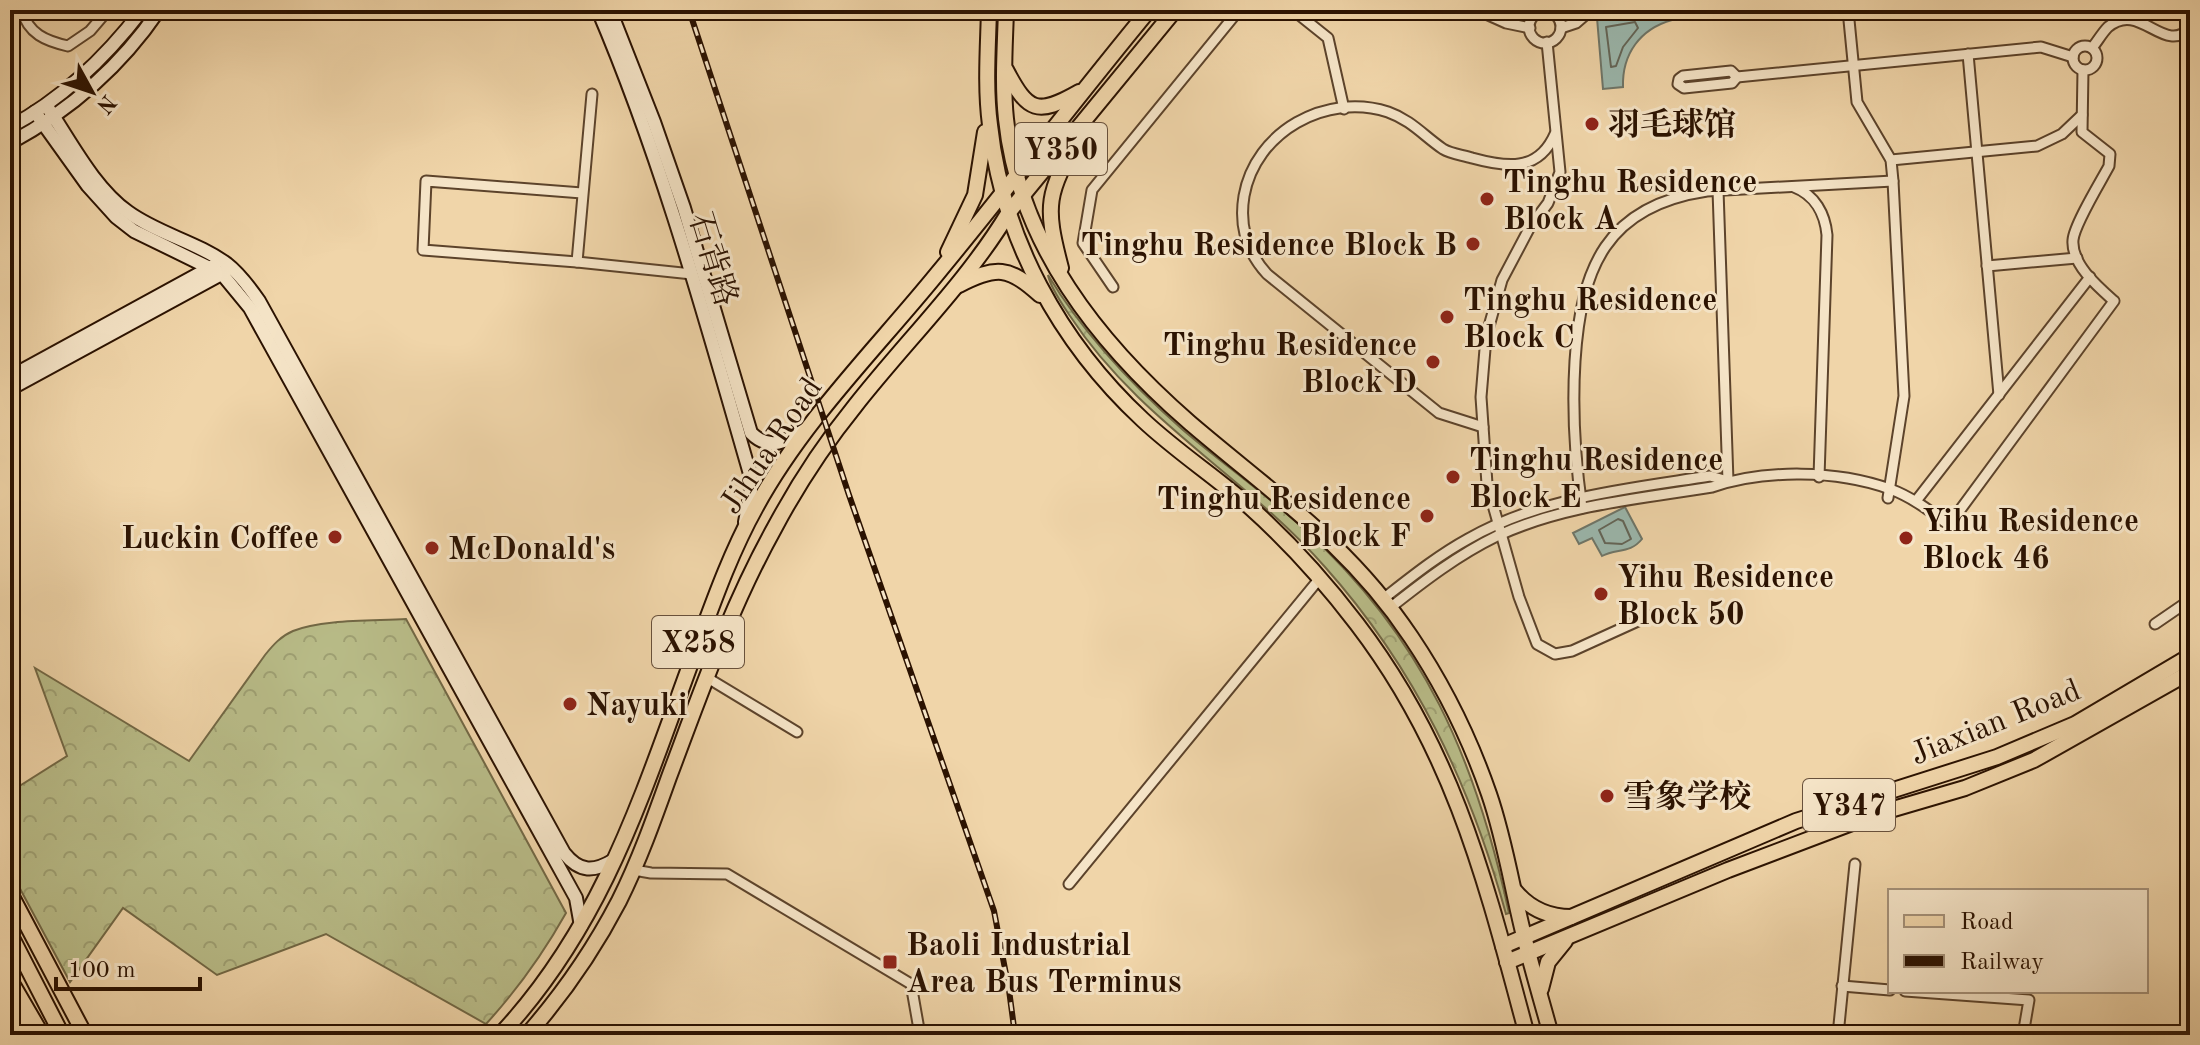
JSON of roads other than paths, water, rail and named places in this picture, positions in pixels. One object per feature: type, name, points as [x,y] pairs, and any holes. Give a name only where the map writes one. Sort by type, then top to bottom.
[{"type":"main road","name":"X258","points":[[938,273],[975,195],[988,112],[989,10]]},
{"type":"main road","points":[[1006,10],[1006,122],[1022,196],[1043,245],[1065,283],[1104,336],[1190,422],[1312,523],[1355,565],[1434,674],[1468,740],[1499,825],[1524,937],[1551,1035]]},
{"type":"main road","name":"Y350","points":[[1017,176],[1149,10]]},
{"type":"main road","name":"Y350","points":[[1022,196],[1175,10]]},
{"type":"main road","points":[[1004,66],[1019,94],[1035,106],[1056,105],[1086,88]]},
{"type":"main road","points":[[1065,283],[1051,228],[1051,192],[1058,174],[1100,102]]},
{"type":"main road","points":[[988,112],[1003,192],[1026,259],[1049,303],[1091,365],[1124,402],[1161,436],[1249,506],[1320,578],[1378,653],[1432,746],[1455,795],[1474,846],[1527,1035]]},
{"type":"main road","name":"Jihua Road","points":[[500,1035],[544,984],[581,927],[617,858],[721,582],[771,482],[809,428],[1017,176]]},
{"type":"main road","name":"Jihua Road","points":[[527,1035],[592,949],[634,870],[706,677],[744,587],[794,494],[855,406],[954,287],[1022,196]]},
{"type":"main road","points":[[954,287],[987,272],[1008,272],[1021,278],[1049,303]]},
{"type":"main road","name":"Jiaxian Road","points":[[1503,946],[1796,821],[1997,757],[2062,729],[2190,656]]},
{"type":"main road","name":"Jiaxian Road","points":[[1507,962],[1757,859],[1873,815],[1965,788],[2034,760],[2190,672]]},
{"type":"main road","points":[[1514,889],[1526,902],[1541,911],[1558,916],[1575,916]]},
{"type":"main road","points":[[10,893],[85,1035]]},
{"type":"main road","points":[[10,934],[62,1035]]},
{"type":"main road","points":[[1540,997],[1548,962],[1573,935]]},
{"type":"main road","points":[[10,980],[42,1035]]},
{"type":"main road","points":[[10,1003],[28,1035]]},
{"type":"street","points":[[22,10],[32,30],[46,41],[68,46],[90,31],[108,10]]},
{"type":"street","points":[[10,127],[40,108],[104,54],[142,10]]},
{"type":"street","points":[[10,143],[48,120],[115,64],[159,10]]},
{"type":"street","name":"石背路","points":[[598,10],[643,126],[692,274],[750,474],[751,491],[744,531]]},
{"type":"street","name":"石背路","points":[[610,10],[684,208],[751,433],[768,444],[778,444],[809,428]]},
{"type":"street","points":[[1113,287],[1083,243],[1092,190],[1239,10]]},
{"type":"street","points":[[1293,10],[1328,38],[1344,109]]},
{"type":"street","points":[[1477,10],[1506,23],[1530,28]]},
{"type":"street","points":[[1561,28],[1554,14],[1539,11],[1531,19],[1534,38],[1547,42],[1557,37],[1561,28],[1576,23],[1591,10]]},
{"type":"street","points":[[1848,10],[1857,102],[1891,160],[1893,181],[1904,396],[1889,494]]},
{"type":"street","points":[[2092,48],[2108,27],[2130,18],[2141,20],[2172,37],[2180,36],[2190,28]]},
{"type":"street","points":[[1547,42],[1560,172],[1548,203],[1515,253],[1493,308],[1482,367],[1487,484],[1519,597],[1537,644],[1555,654],[1572,651],[1649,616]]},
{"type":"street","points":[[1737,77],[1731,71],[1683,76],[1678,84],[1684,88],[1732,83],[1737,77],[2041,47],[2073,57]]},
{"type":"street","points":[[2080,47],[2092,48],[2097,55],[2091,69],[2083,70],[2075,65],[2073,57],[2080,47]]},
{"type":"street","points":[[1968,54],[1999,395]]},
{"type":"street","points":[[1386,604],[1455,559],[1501,535],[1552,515],[1712,487],[1728,481],[1782,476],[1855,481],[1916,501],[1949,525],[2114,301],[2090,277],[2077,258],[2073,237],[2109,166],[2110,154],[2082,132],[2083,70]]},
{"type":"street","points":[[577,262],[592,94]]},
{"type":"street","points":[[40,108],[88,186],[116,217],[134,231],[221,267],[246,282],[564,853],[580,868],[592,871],[617,858]]},
{"type":"street","points":[[1483,427],[1439,413],[1267,274],[1250,251],[1243,223],[1243,201],[1248,181],[1262,152],[1276,136],[1303,118],[1323,111],[1367,108],[1390,113],[1412,123],[1445,150],[1507,166],[1538,157],[1552,141],[1556,131]]},
{"type":"street","points":[[1891,160],[2046,143],[2062,134],[2082,115]]},
{"type":"street","points":[[582,193],[426,181],[423,250],[692,274]]},
{"type":"street","points":[[1582,508],[1574,419],[1579,315],[1592,268],[1604,247],[1620,229],[1639,214],[1683,194],[1893,181]]},
{"type":"street","points":[[1790,186],[1817,204],[1827,235],[1819,477]]},
{"type":"street","points":[[1718,190],[1728,481]]},
{"type":"street","points":[[1987,266],[2077,258]]},
{"type":"street","points":[[10,377],[221,267]]},
{"type":"street","points":[[10,389],[221,267]]},
{"type":"street","points":[[221,267],[250,308],[576,898],[581,927]]},
{"type":"street","points":[[1916,501],[2090,277]]},
{"type":"street","points":[[1386,604],[1449,550],[1531,510],[1580,497],[1710,476],[1728,481]]},
{"type":"street","points":[[1069,884],[1320,578]]},
{"type":"street","points":[[2155,624],[2190,600]]},
{"type":"street","points":[[706,677],[797,732]]},
{"type":"street","points":[[1838,1035],[1855,864]]},
{"type":"street","points":[[634,870],[727,874],[911,984],[920,1035]]},
{"type":"street","points":[[1842,986],[1888,990]]},
{"type":"street","points":[[1933,993],[2029,1000],[2023,1035]]},
{"type":"water","points":[[1671,11],[1672,20],[1651,30],[1635,44],[1626,64],[1623,87],[1603,89],[1597,18]]},
{"type":"water","points":[[1625,507],[1642,539],[1637,544],[1602,556],[1592,538],[1579,544],[1573,533]]},
{"type":"railway","points":[[689,10],[849,495],[994,911],[1015,1035]]},
{"type":"place","name":"羽毛球馆","points":[[1592,124]]},
{"type":"place","name":"Tinghu Residence Block A","points":[[1487,199]]},
{"type":"place","name":"Tinghu Residence Block B","points":[[1473,244]]},
{"type":"place","name":"Tinghu Residence Block C","points":[[1447,317]]},
{"type":"place","name":"Tinghu Residence Block D","points":[[1433,362]]},
{"type":"place","name":"Tinghu Residence Block E","points":[[1453,477]]},
{"type":"place","name":"Tinghu Residence Block F","points":[[1427,516]]},
{"type":"place","name":"Luckin Coffee","points":[[335,537]]},
{"type":"place","name":"Yihu Residence Block 46","points":[[1906,538]]},
{"type":"place","name":"McDonald's","points":[[432,548]]},
{"type":"place","name":"Yihu Residence Block 50","points":[[1601,594]]},
{"type":"place","name":"Nayuki","points":[[570,704]]},
{"type":"place","name":"雪象学校","points":[[1607,796]]},
{"type":"place","name":"Baoli Industrial Area Bus Terminus","points":[[890,962]]}]
